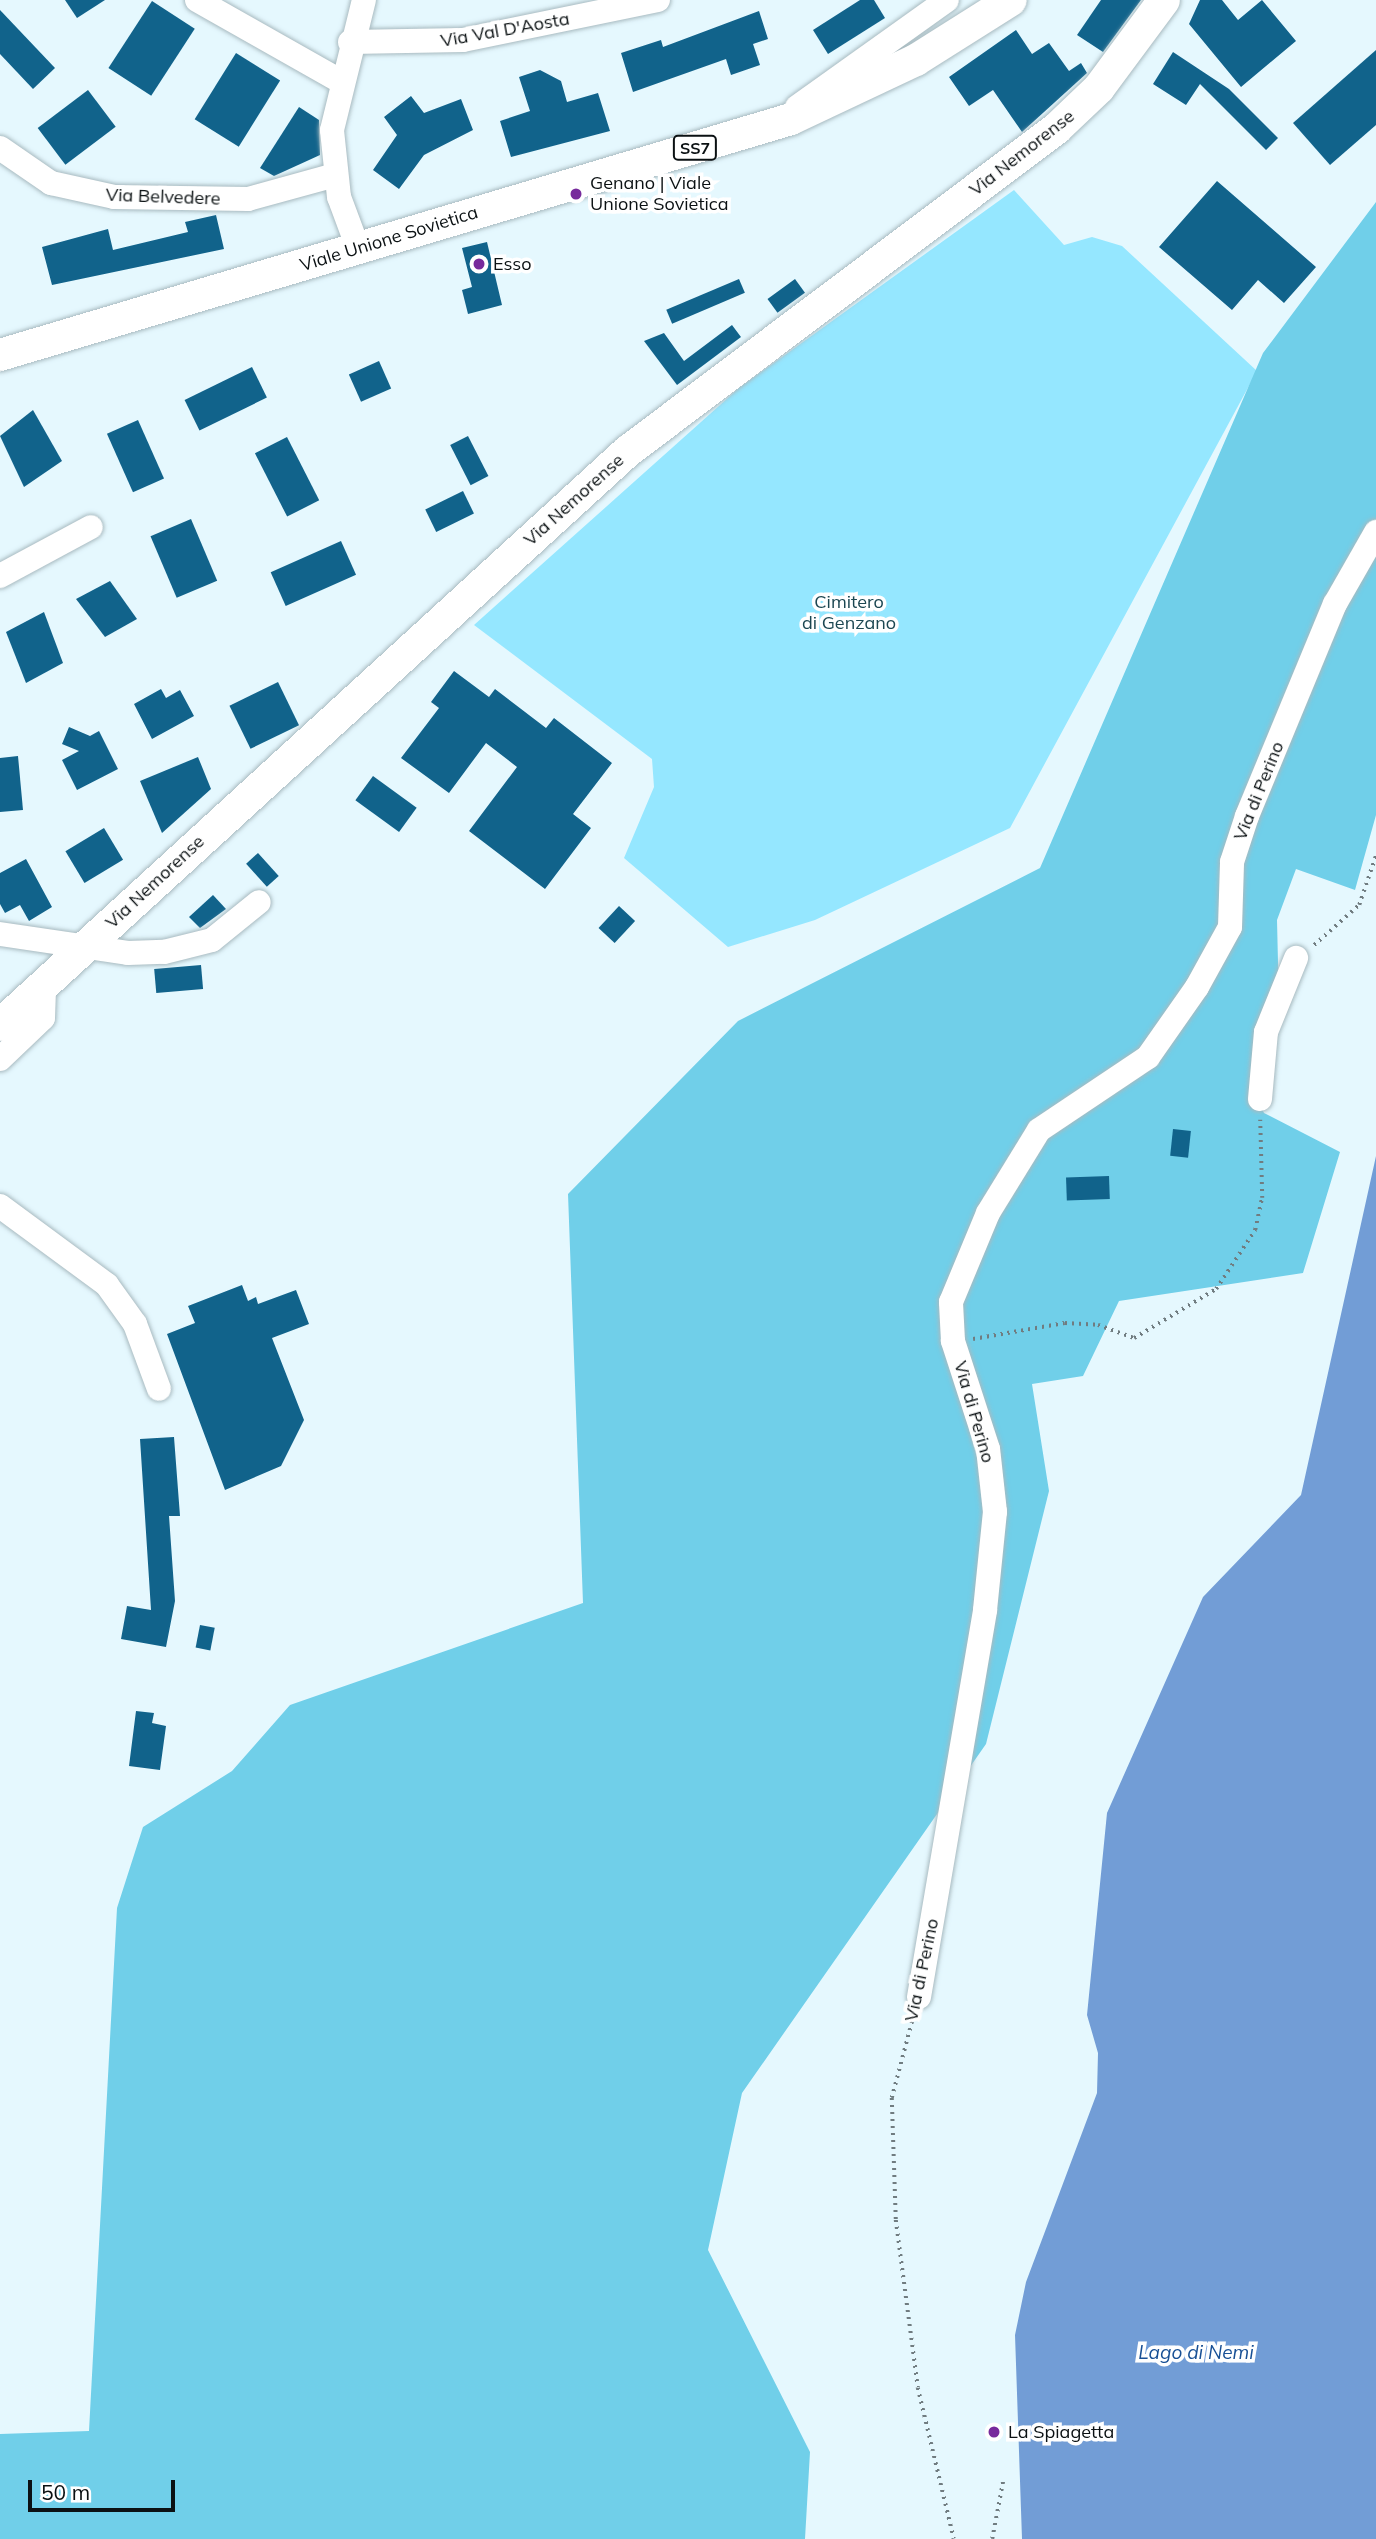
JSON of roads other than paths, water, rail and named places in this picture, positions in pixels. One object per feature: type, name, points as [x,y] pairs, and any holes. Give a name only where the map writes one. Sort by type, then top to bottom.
[{"type":"main road","name":"Viale Unione Sovietica","points":[[0,355],[777,124],[916,60],[1011,0]]},
{"type":"main road","name":"Via Nemorense","points":[[0,1025],[652,431],[1056,129],[1099,88],[1164,0]]},
{"type":"street","points":[[197,0],[340,81]]},
{"type":"street","points":[[358,248],[335,175],[332,130],[340,81],[364,0]]},
{"type":"street","name":"Via Val D'Aosta","points":[[350,42],[463,40],[658,0]]},
{"type":"street","name":"Viale Unione Sovietica","points":[[777,124],[854,61],[947,0]]},
{"type":"street","name":"Via Belvedere","points":[[0,148],[51,183],[114,197],[248,199],[335,175]]},
{"type":"street","points":[[0,576],[91,527]]},
{"type":"street","name":"Via di Perino","points":[[919,1997],[985,1610],[995,1512],[988,1449],[953,1341],[951,1302],[966,1258],[1018,1161],[1065,1108],[1148,1057],[1217,952],[1230,927],[1232,862],[1247,816],[1335,604],[1376,531]]},
{"type":"street","points":[[0,934],[88,943],[140,953],[195,945],[220,934],[259,902]]},
{"type":"street","points":[[1260,1099],[1266,1032],[1296,958]]},
{"type":"street","points":[[0,1059],[43,1017],[44,985]]},
{"type":"street","points":[[0,1206],[107,1285],[135,1324],[159,1389]]},
{"type":"water","name":"Lago di Nemi","points":[[1376,1156],[1376,2539],[1022,2539],[1015,2335],[1026,2282],[1097,2093],[1098,2053],[1087,2015],[1107,1813],[1203,1597],[1301,1495]]},
{"type":"place","name":"Genano | Viale Unione Sovietica","points":[[576,194]]},
{"type":"place","name":"Esso","points":[[479,264]]},
{"type":"place","name":"La Spiagetta","points":[[994,2432]]},
{"type":"park label","name":"Cimitero di Genzano","points":[[849,613]]}]
